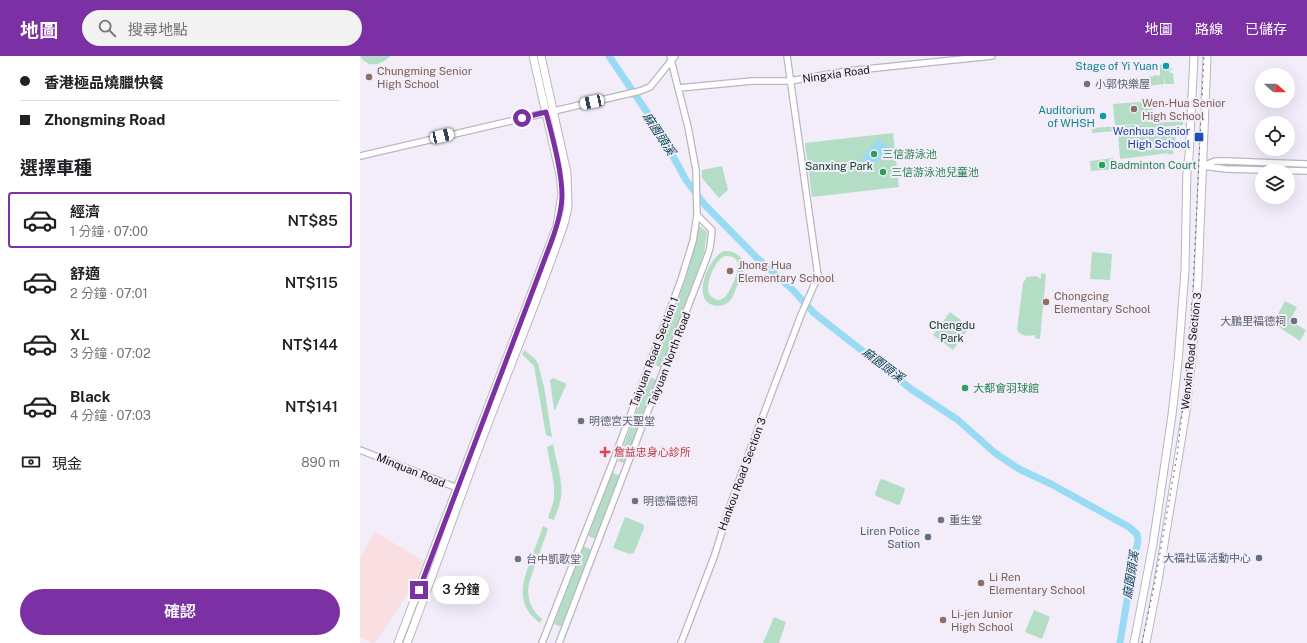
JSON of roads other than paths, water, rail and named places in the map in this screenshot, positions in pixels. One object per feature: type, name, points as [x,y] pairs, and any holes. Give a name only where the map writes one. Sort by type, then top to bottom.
[{"type":"main road","points":[[398,643],[527,323],[565,221],[568,206],[567,173],[533,56]]},
{"type":"main road","points":[[541,56],[550,112]]},
{"type":"main road","name":"Wenxin Road Section 3","points":[[1134,643],[1153,544],[1172,415],[1178,362],[1185,270],[1187,168],[1189,157],[1194,56]]},
{"type":"main road","name":"Wenxin Road Section 3","points":[[1146,643],[1158,581],[1186,411],[1192,363],[1198,279],[1207,56]]},
{"type":"main road","points":[[406,643],[426,594],[460,489]]},
{"type":"street","name":"Hankou Road Section 3","points":[[681,643],[714,557],[747,458],[808,297],[818,276],[787,56]]},
{"type":"street","name":"Ningxia Road","points":[[679,88],[752,81],[790,81],[847,71],[992,56]]},
{"type":"street","points":[[360,156],[640,91],[650,86],[672,58]]},
{"type":"street","points":[[672,58],[679,88]]},
{"type":"street","name":"Taiyuan Road Section 1","points":[[542,643],[612,464],[681,280],[693,242],[697,215],[697,183],[695,163],[679,88]]},
{"type":"street","points":[[1203,166],[1215,161],[1226,160],[1307,164]]},
{"type":"street","points":[[1203,166],[1226,169],[1307,171]]},
{"type":"street","name":"Taiyuan North Road","points":[[559,643],[710,248],[712,230],[697,215]]},
{"type":"street","name":"Minquan Road","points":[[360,450],[460,489]]},
{"type":"water","name":"三信游泳池","points":[[878,139],[889,147],[870,170],[860,161]]},
{"type":"waterway","name":"麻園頭溪","points":[[609,56],[657,127],[686,180],[705,205],[758,259],[791,288],[814,313],[911,389],[958,420],[995,453],[1019,469],[1051,484],[1129,527],[1137,534],[1138,541],[1120,643]]},
{"type":"railway","points":[[1142,643],[1155,582],[1177,455],[1186,383],[1193,287],[1204,56]]},
{"type":"place","name":"Stage of Yi Yuan","points":[[1166,66]]},
{"type":"place","name":"Chungming Senior High School","points":[[369,77]]},
{"type":"place","name":"小郭快樂屋","points":[[1087,84]]},
{"type":"place","name":"Wen-Hua Senior High School","points":[[1134,109]]},
{"type":"place","name":"Auditorium of WHSH","points":[[1103,116]]},
{"type":"place","name":"Wenhua Senior High School","points":[[1199,137]]},
{"type":"place","name":"三信游泳池","points":[[874,154]]},
{"type":"place","name":"Badminton Court","points":[[1102,165]]},
{"type":"place","name":"三信游泳池兒童池","points":[[883,172]]},
{"type":"place","name":"Jhong Hua Elementary School","points":[[730,271]]},
{"type":"place","name":"Chongcing Elementary School","points":[[1046,302]]},
{"type":"place","name":"大鵬里福德祠","points":[[1294,321]]},
{"type":"place","name":"大都會羽球館","points":[[965,388]]},
{"type":"place","name":"明德宮天聖堂","points":[[581,421]]},
{"type":"place","name":"詹益忠身心診所","points":[[605,452]]},
{"type":"place","name":"明德福德祠","points":[[635,501]]},
{"type":"place","name":"重生堂","points":[[941,520]]},
{"type":"place","name":"Liren Police Sation","points":[[928,537]]},
{"type":"place","name":"大福社區活動中心","points":[[1259,558]]},
{"type":"place","name":"台中凱歌堂","points":[[518,559]]},
{"type":"place","name":"Li Ren Elementary School","points":[[981,583]]},
{"type":"place","name":"Li-jen Junior High School","points":[[943,620]]},
{"type":"park label","name":"Sanxing Park","points":[[839,166]]},
{"type":"park label","name":"Chengdu Park","points":[[952,331]]}]
